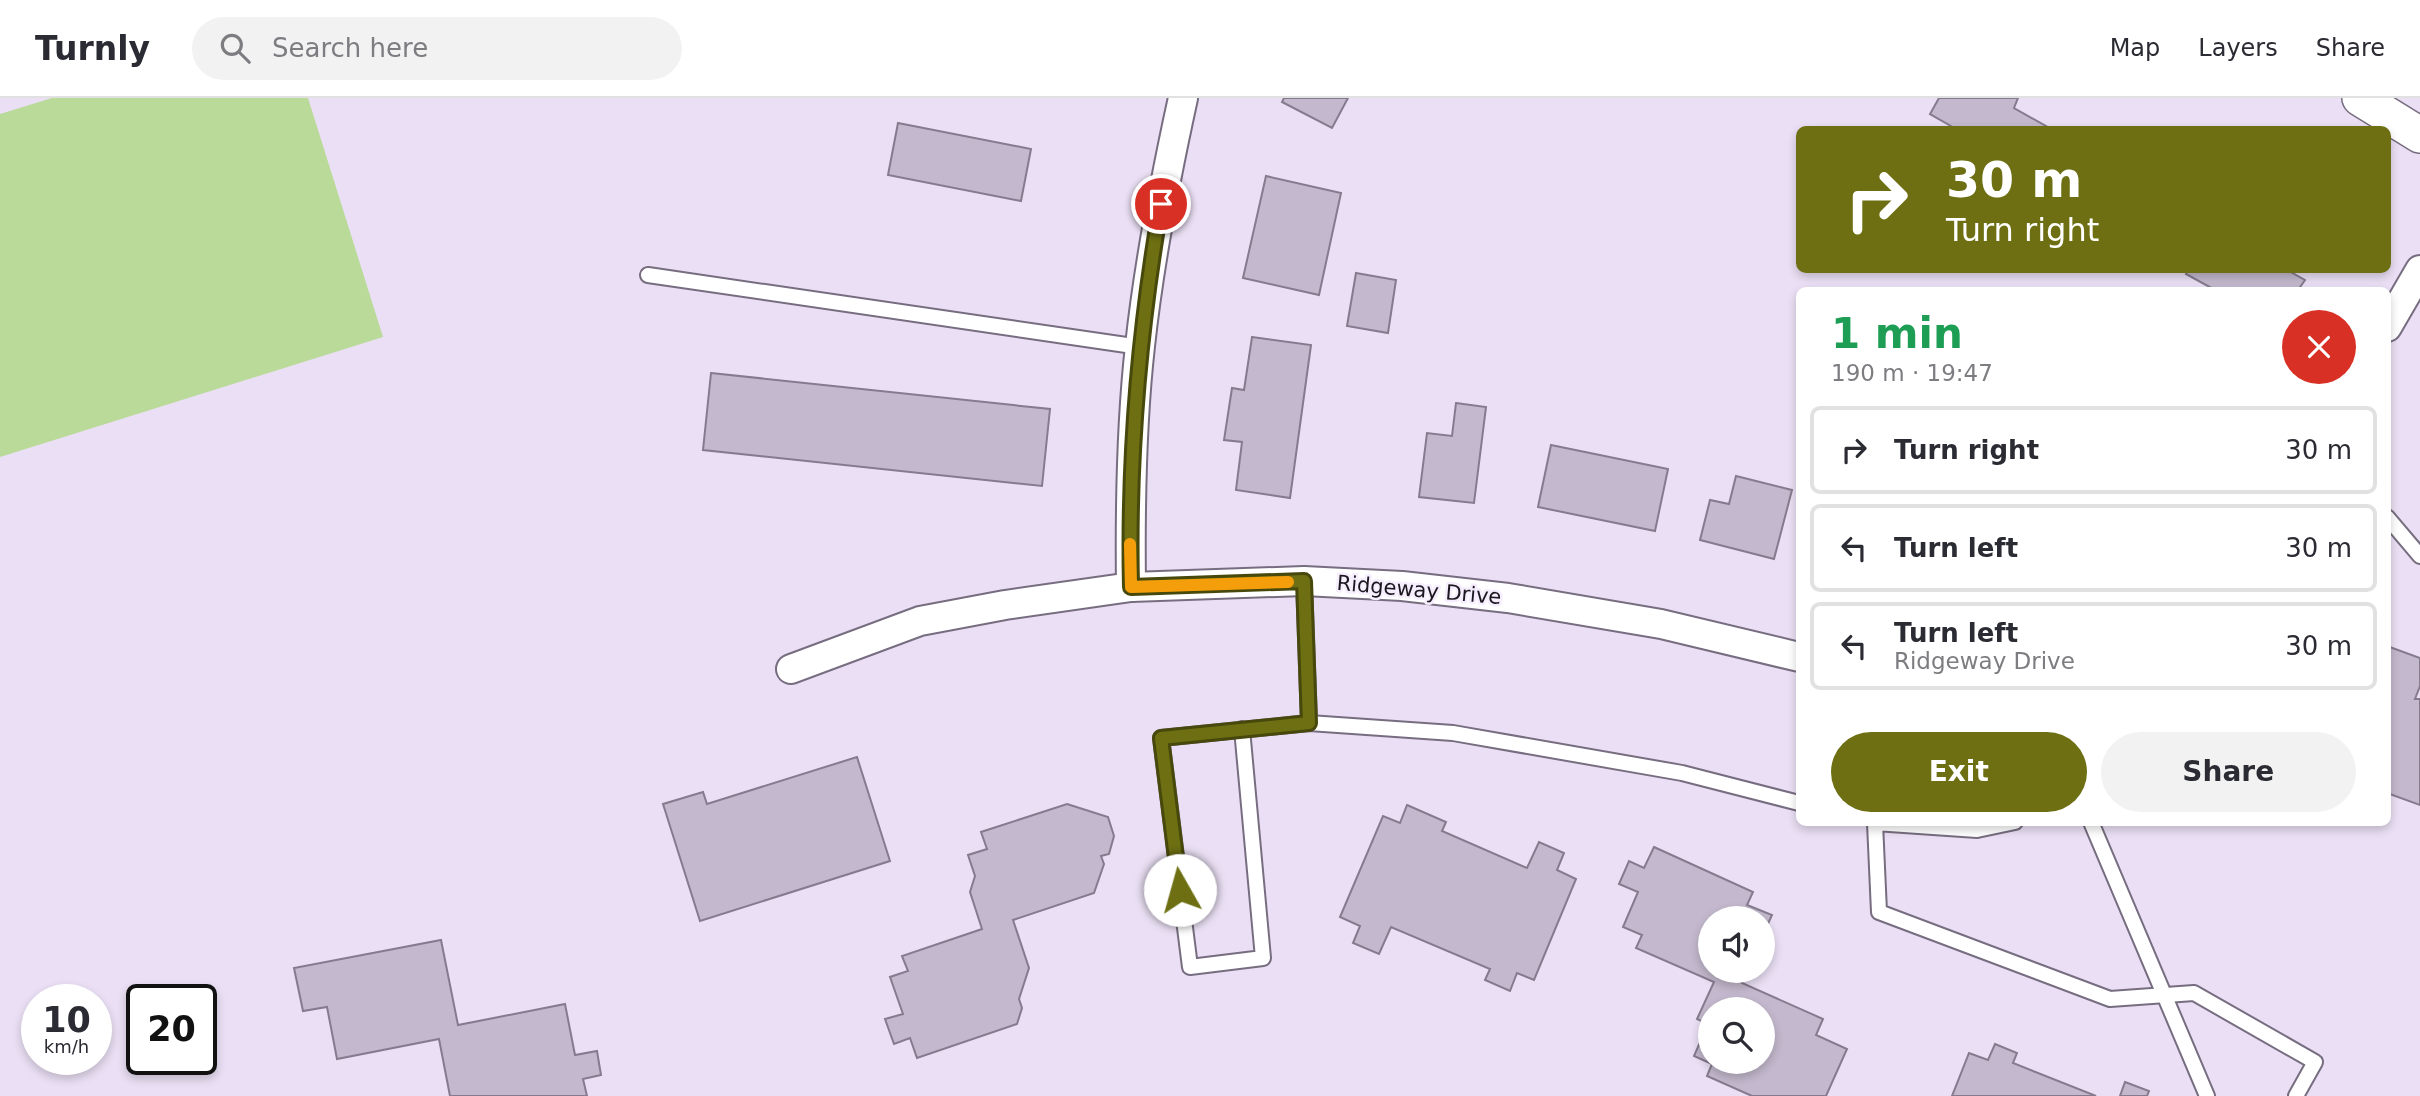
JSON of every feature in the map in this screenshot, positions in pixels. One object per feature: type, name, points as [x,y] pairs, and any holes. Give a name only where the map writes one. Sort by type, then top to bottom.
[{"type":"street","points":[[1131,587],[1131,464],[1140,347],[1154,245],[1183,98]]},
{"type":"street","points":[[2360,98],[2420,135]]},
{"type":"street","points":[[2391,320],[2420,270]]},
{"type":"street","name":"Ridgeway Drive","points":[[791,669],[920,621],[1005,605],[1131,587],[1304,581],[1402,586],[1508,597],[1661,624],[1796,656]]},
{"type":"lane","points":[[648,275],[1140,347]]},
{"type":"lane","points":[[2391,522],[2420,556]]},
{"type":"lane","points":[[1304,581],[1309,723]]},
{"type":"lane","points":[[1242,729],[1263,958],[1189,967],[1161,738],[1242,729],[1309,723],[1453,733],[1682,773],[1796,802]]},
{"type":"lane","points":[[1875,826],[1879,912],[2110,999],[2194,993],[2315,1062],[2296,1096]]},
{"type":"lane","points":[[1926,826],[1977,830],[1996,826]]},
{"type":"lane","points":[[2093,826],[2207,1096]]},
{"type":"green space","points":[[52,98],[308,98],[383,337],[0,457],[0,114]]},
{"type":"building","points":[[1284,98],[1348,98],[1332,128],[1282,102]]},
{"type":"building","points":[[1939,98],[2018,98],[2014,108],[2046,126],[1951,126],[1930,114]]},
{"type":"building","points":[[898,123],[1031,149],[1021,201],[888,175]]},
{"type":"building","points":[[1266,176],[1341,193],[1319,295],[1243,278]]},
{"type":"building","points":[[1356,273],[1396,280],[1388,333],[1347,326]]},
{"type":"building","points":[[2292,273],[2305,280],[2300,287],[2210,287],[2186,274]]},
{"type":"building","points":[[1252,337],[1311,345],[1290,498],[1236,490],[1242,442],[1224,440],[1232,388],[1244,390]]},
{"type":"building","points":[[711,373],[1050,409],[1042,486],[703,450]]},
{"type":"building","points":[[1456,403],[1486,407],[1474,503],[1419,497],[1427,433],[1452,436]]},
{"type":"building","points":[[1551,445],[1668,469],[1655,531],[1538,507]]},
{"type":"building","points":[[1736,476],[1792,490],[1774,559],[1700,540],[1710,500],[1729,504]]},
{"type":"building","points":[[2391,647],[2420,658],[2420,686],[2415,699],[2420,699],[2420,805],[2391,794]]},
{"type":"building","points":[[857,757],[890,861],[700,921],[663,804],[703,792],[707,804]]},
{"type":"building","points":[[1067,804],[1108,817],[1114,836],[1109,854],[1101,856],[1104,864],[1094,893],[1013,920],[1029,968],[1019,999],[1022,1008],[1017,1024],[917,1058],[910,1038],[894,1044],[885,1019],[903,1014],[890,977],[908,971],[902,956],[982,929],[970,892],[975,876],[968,855],[987,849],[981,832]]},
{"type":"building","points":[[1407,805],[1446,822],[1442,831],[1527,868],[1539,842],[1564,853],[1557,870],[1576,879],[1534,980],[1517,973],[1510,991],[1485,980],[1490,969],[1391,927],[1379,954],[1353,943],[1360,926],[1340,917],[1383,816],[1400,823]]},
{"type":"building","points":[[1654,847],[1753,892],[1747,905],[1750,906],[1698,906],[1698,975],[1636,948],[1642,935],[1623,927],[1638,892],[1619,884],[1629,861],[1644,868]]},
{"type":"building","points":[[441,940],[458,1025],[565,1004],[575,1055],[597,1051],[601,1075],[583,1079],[587,1096],[450,1096],[439,1039],[337,1059],[327,1007],[303,1011],[294,968]]},
{"type":"building","points":[[1714,983],[1742,983],[1774,997],[1707,997]]},
{"type":"building","points":[[1775,998],[1823,1019],[1816,1035],[1847,1049],[1826,1096],[1752,1096],[1707,1076],[1775,1074]]},
{"type":"building","points":[[1995,1044],[2017,1053],[2013,1063],[2096,1096],[1952,1096],[1969,1053],[1988,1060]]},
{"type":"building","points":[[2125,1082],[2149,1091],[2147,1096],[2120,1096]]},
{"type":"slow traffic","points":[[1130,544],[1131,587],[1288,582]]},
{"type":"route","points":[[1161,204],[1140,347],[1135,405],[1130,505],[1131,587],[1304,581],[1309,723],[1161,738],[1180,890]]}]
